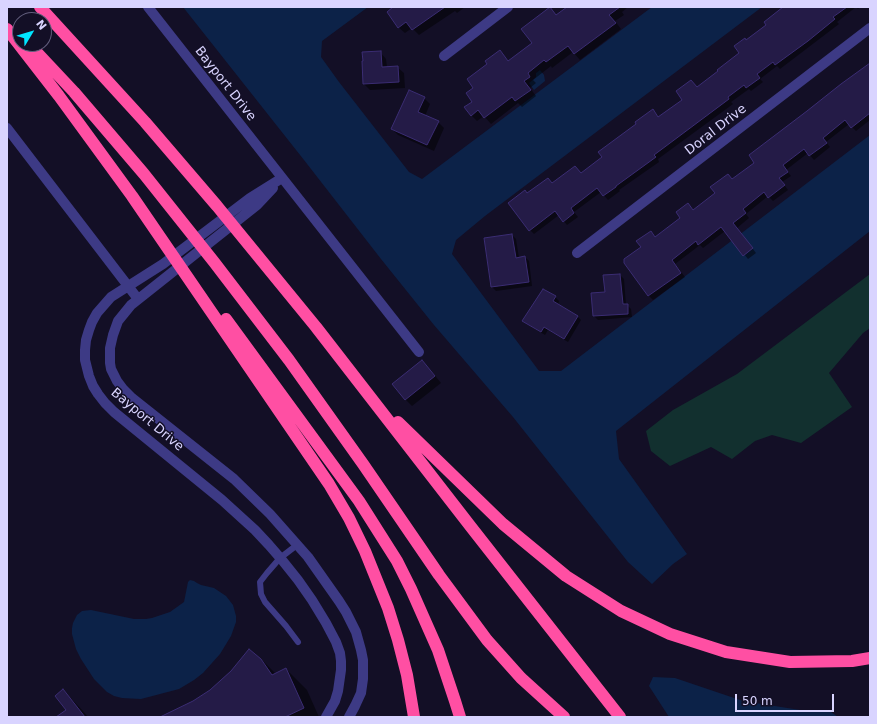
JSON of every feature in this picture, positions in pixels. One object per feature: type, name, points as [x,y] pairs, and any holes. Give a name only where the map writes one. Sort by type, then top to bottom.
[{"type":"highway","points":[[40,7],[145,122],[244,238],[316,327],[620,717]]},
{"type":"highway","points":[[7,29],[355,495],[397,561],[411,589],[438,650],[460,717]]},
{"type":"highway","points":[[36,52],[79,98],[144,174],[214,262],[288,360],[363,464],[439,575],[487,640],[521,678],[564,717]]},
{"type":"highway","points":[[193,280],[329,484],[349,518],[376,575],[388,608],[407,676],[414,717]]},
{"type":"highway","points":[[367,392],[503,524],[566,576],[620,611],[670,634],[726,652],[790,662],[852,661],[870,658]]},
{"type":"street","name":"Bayport Drive","points":[[148,7],[282,178]]},
{"type":"street","points":[[444,56],[508,7]]},
{"type":"street","name":"Doral Drive","points":[[577,253],[870,28]]},
{"type":"street","points":[[7,128],[138,299]]},
{"type":"street","name":"Bayport Drive","points":[[282,178],[250,198],[162,264],[111,297],[97,313],[89,330],[85,350],[85,360],[93,386],[101,399],[114,412],[222,500],[255,530],[298,580],[326,623],[340,653],[341,670],[338,691],[335,701],[326,717]]},
{"type":"street","name":"Bayport Drive","points":[[282,178],[257,205],[126,310],[118,321],[111,340],[110,363],[116,381],[132,398],[234,479],[270,514],[308,557],[339,601],[352,623],[359,641],[363,660],[361,693],[349,717]]},
{"type":"street","points":[[282,178],[419,352]]},
{"type":"lane","points":[[297,545],[280,558],[260,582],[261,594],[265,602],[298,642]]},
{"type":"green space","points":[[870,274],[870,328],[863,333],[829,373],[852,407],[801,443],[772,435],[755,441],[732,459],[711,447],[670,466],[651,451],[646,431],[673,410],[737,374]]},
{"type":"water","points":[[183,7],[368,7],[322,41],[321,57],[409,172],[422,179],[652,7],[762,7],[485,216],[456,240],[452,254],[539,371],[561,371],[870,135],[870,231],[616,431],[619,459],[687,554],[673,564],[652,584],[628,562],[513,417],[434,325],[381,259]]},
{"type":"water","points":[[540,70],[544,75],[545,81],[534,90],[529,83],[536,77],[536,73]]},
{"type":"water","points":[[190,580],[201,585],[214,588],[226,596],[233,605],[236,622],[231,636],[220,654],[203,673],[179,689],[141,699],[122,698],[107,692],[94,679],[76,649],[72,628],[77,615],[82,611],[91,610],[134,619],[152,618],[170,612],[184,602],[188,582]]},
{"type":"water","points":[[653,677],[675,678],[743,701],[800,710],[831,712],[838,717],[669,717],[649,686]]},
{"type":"building","points":[[393,7],[445,7],[412,30],[406,22],[398,28],[387,12]]},
{"type":"building","points":[[550,7],[556,15],[567,7],[620,7],[609,15],[616,23],[574,54],[568,46],[546,62],[544,60],[528,73],[530,77],[524,81],[531,90],[515,101],[512,97],[484,118],[478,110],[471,116],[464,107],[472,102],[466,93],[473,88],[467,79],[487,64],[485,61],[500,50],[508,61],[532,43],[521,29]]},
{"type":"building","points":[[783,7],[847,7],[833,17],[835,19],[808,41],[775,65],[773,62],[757,74],[760,78],[746,88],[744,85],[728,97],[729,99],[654,155],[656,157],[616,187],[603,196],[597,188],[571,208],[574,213],[563,222],[555,211],[529,231],[508,203],[525,190],[527,193],[548,178],[552,183],[575,166],[581,173],[602,157],[598,152],[636,124],[635,122],[653,109],[658,117],[682,100],[676,91],[691,80],[697,87],[718,71],[717,70],[739,53],[734,46],[745,38],[746,40],[766,25],[764,22]]},
{"type":"building","points":[[381,51],[382,67],[398,66],[399,82],[363,84],[362,52]]},
{"type":"building","points":[[870,63],[870,113],[851,128],[845,120],[823,138],[827,143],[809,156],[804,149],[783,165],[788,172],[779,178],[785,185],[768,198],[764,192],[743,209],[746,213],[733,223],[753,248],[743,256],[721,227],[698,245],[696,241],[672,260],[681,273],[648,296],[624,263],[624,259],[641,247],[636,241],[651,231],[655,237],[680,218],[676,212],[688,203],[693,210],[715,193],[710,187],[728,174],[732,179],[754,163],[749,155]]},
{"type":"building","points":[[409,90],[425,97],[418,112],[439,121],[427,145],[391,129]]},
{"type":"building","points":[[512,234],[516,258],[525,256],[529,282],[491,287],[484,238]]},
{"type":"building","points":[[620,274],[623,304],[628,304],[628,314],[593,316],[591,293],[605,292],[603,275]]},
{"type":"building","points":[[543,289],[556,296],[553,301],[578,316],[564,339],[544,327],[541,332],[522,321]]},
{"type":"building","points":[[422,360],[435,376],[405,400],[392,384]]},
{"type":"building","points":[[249,649],[261,659],[272,675],[286,668],[304,708],[285,717],[160,717],[193,701],[210,690],[231,671]]},
{"type":"building","points":[[63,689],[85,717],[56,717],[66,710],[55,696]]}]
